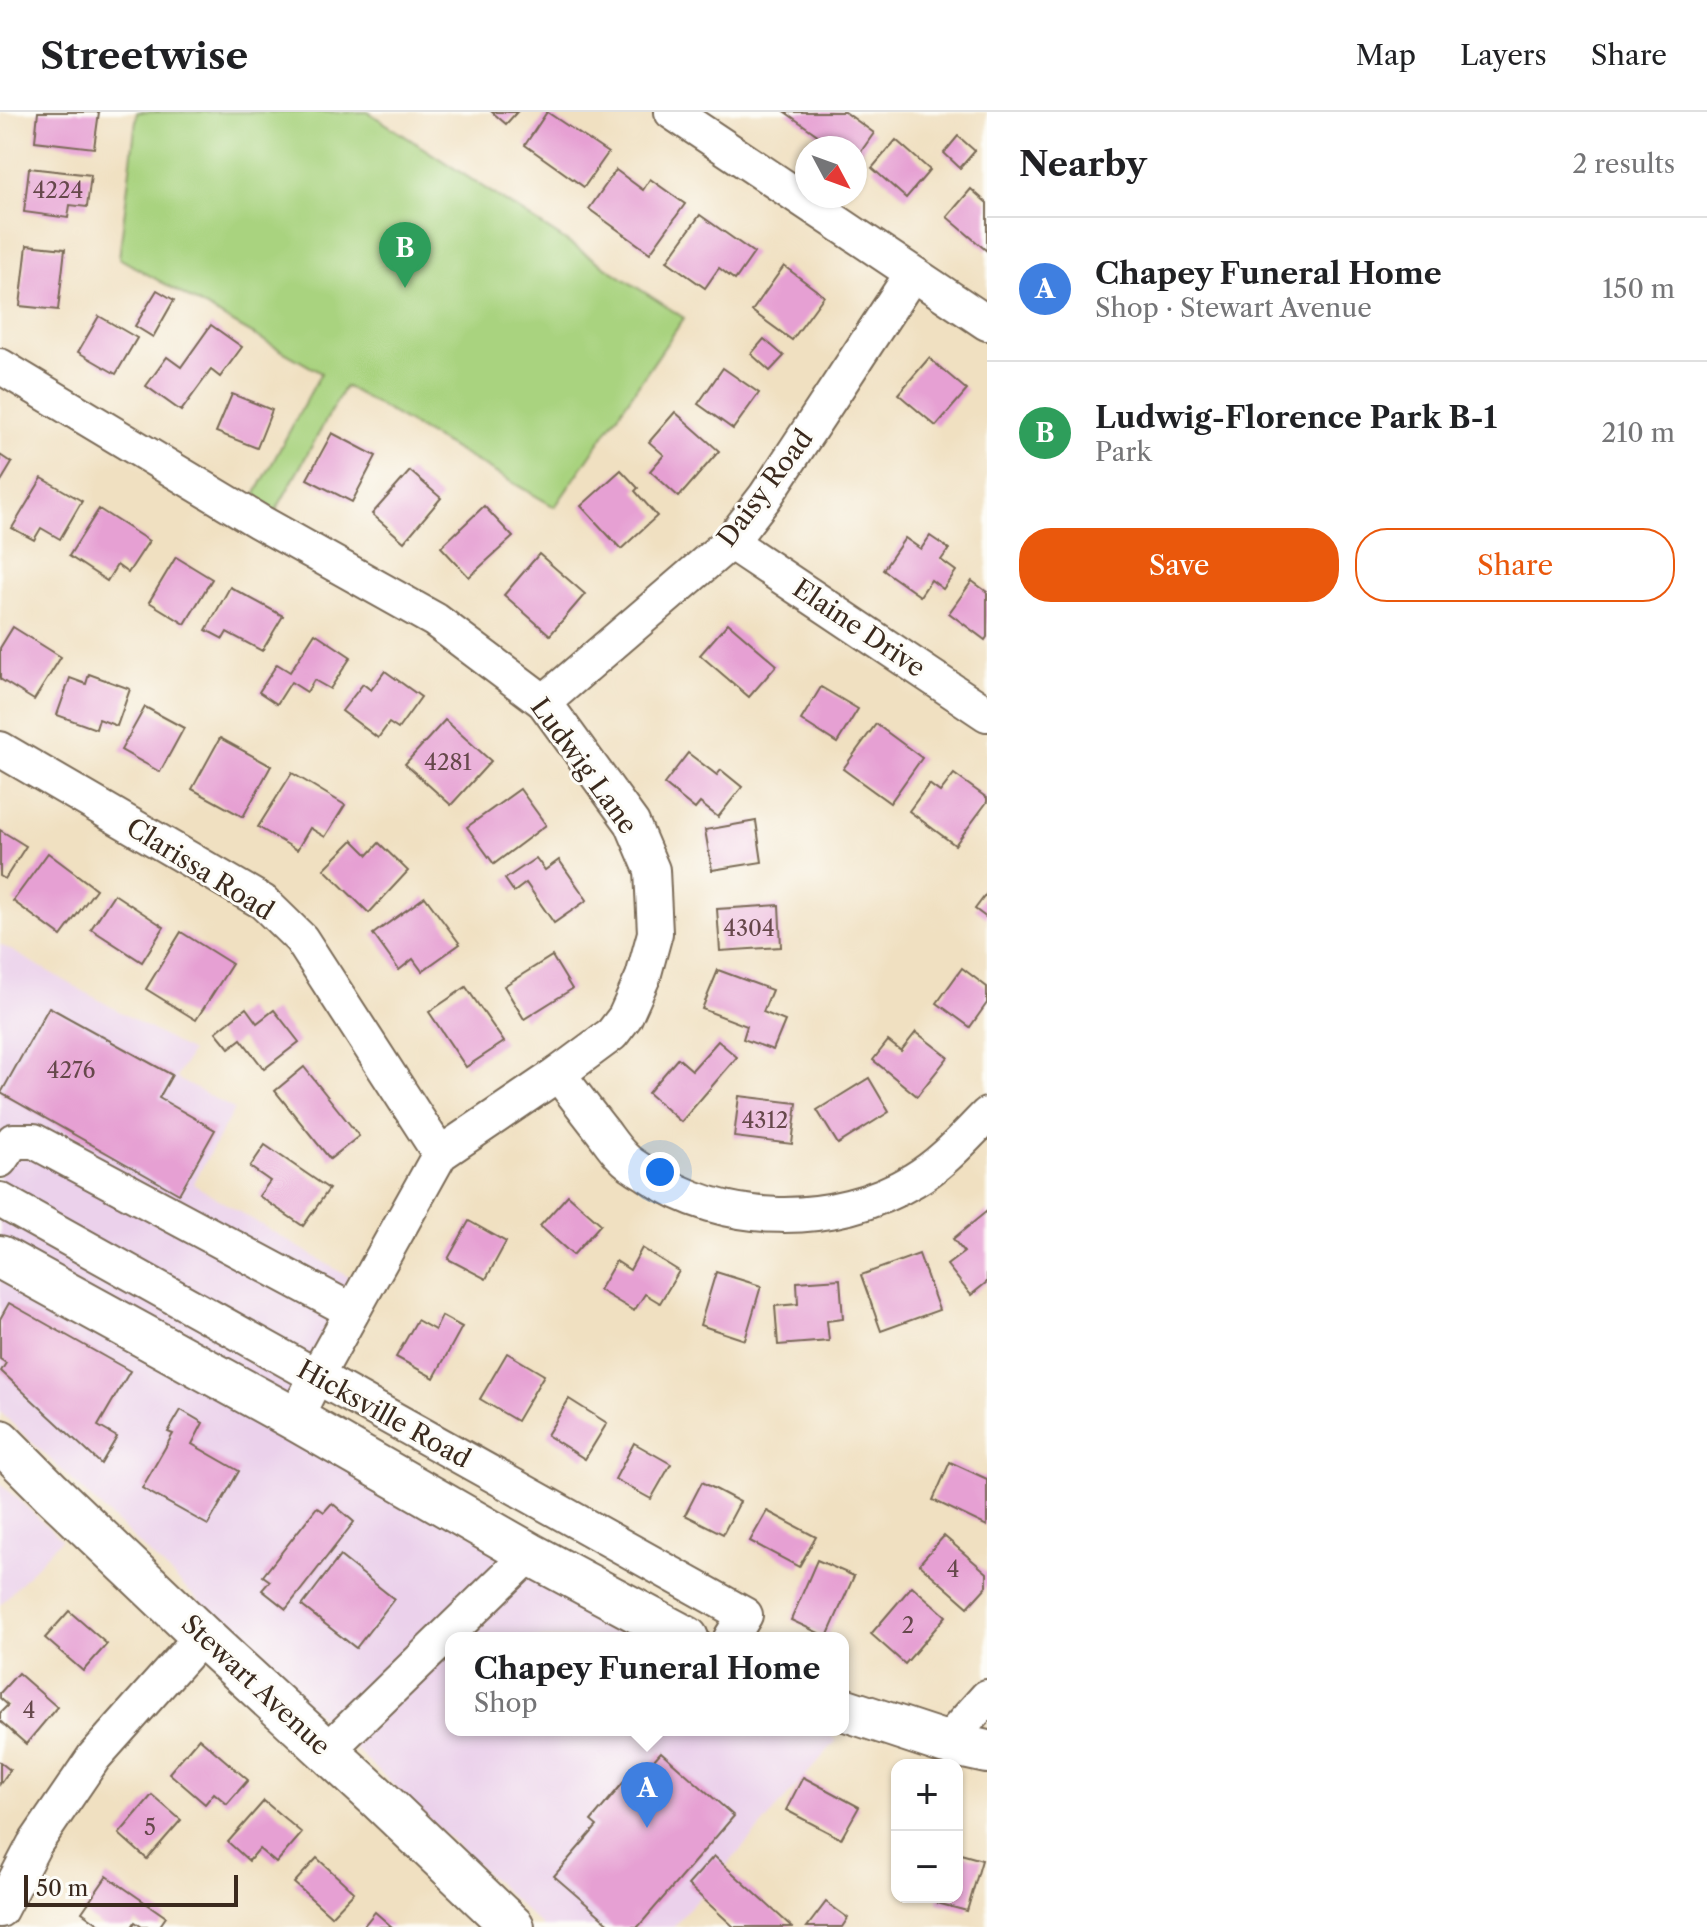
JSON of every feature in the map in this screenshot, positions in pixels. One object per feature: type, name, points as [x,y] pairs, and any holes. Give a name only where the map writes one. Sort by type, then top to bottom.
[{"type":"main road","name":"Hicksville Road","points":[[0,1257],[295,1419],[530,1554],[676,1632]]},
{"type":"main road","name":"Stewart Avenue","points":[[0,1441],[202,1636],[513,1927]]},
{"type":"main road","points":[[849,1711],[946,1743],[987,1752]]},
{"type":"street","points":[[692,117],[912,274],[987,323]]},
{"type":"street","name":"Daisy Road","points":[[544,702],[730,542],[765,497],[912,274]]},
{"type":"street","name":"Ludwig Lane","points":[[0,366],[258,521],[435,620],[544,702],[632,823],[652,870],[655,933],[643,977],[625,1017],[612,1034],[558,1074],[440,1154],[295,1419]]},
{"type":"street","name":"Elaine Drive","points":[[730,542],[987,714]]},
{"type":"street","name":"Clarissa Road","points":[[0,749],[263,902],[301,939],[440,1154]]},
{"type":"street","points":[[558,1074],[623,1158],[666,1188],[723,1208],[774,1215],[837,1211],[867,1202],[913,1181],[940,1163],[987,1115]]},
{"type":"street","points":[[0,1160],[13,1141],[34,1141],[352,1311]]},
{"type":"street","name":"Hicksville Road","points":[[0,1200],[745,1615],[735,1632]]},
{"type":"street","points":[[450,1632],[530,1554]]},
{"type":"street","points":[[0,1910],[34,1845],[94,1757],[202,1636]]},
{"type":"street","points":[[326,1752],[445,1636]]},
{"type":"street","points":[[946,1743],[987,1697]]},
{"type":"shaded area","points":[[0,944],[191,1052],[176,1078],[234,1109],[193,1184],[352,1279],[274,1423],[644,1632],[445,1632],[445,1736],[829,1736],[837,1740],[673,1927],[543,1927],[0,1412]]},
{"type":"shaded area","points":[[0,1483],[61,1539],[0,1605]]},
{"type":"green space","points":[[137,112],[368,112],[684,318],[555,507],[345,386],[269,523],[247,510],[321,373],[119,258]]},
{"type":"building","points":[[38,112],[99,112],[94,148],[35,141]]},
{"type":"building","points":[[492,112],[517,112],[506,124]]},
{"type":"building","points":[[547,112],[608,153],[584,187],[525,145]]},
{"type":"building","points":[[785,112],[845,112],[874,133],[867,143],[867,136],[819,136]]},
{"type":"building","points":[[958,136],[975,151],[960,168],[944,153]]},
{"type":"building","points":[[896,140],[930,170],[906,198],[872,168]]},
{"type":"building","points":[[29,168],[91,175],[87,207],[70,205],[68,218],[24,212]]},
{"type":"building","points":[[616,170],[643,190],[650,179],[685,204],[650,253],[589,209]]},
{"type":"building","points":[[971,189],[987,203],[987,251],[947,217]]},
{"type":"building","points":[[700,215],[754,253],[735,280],[719,268],[705,288],[667,261]]},
{"type":"building","points":[[27,245],[65,249],[58,310],[20,306]]},
{"type":"building","points":[[784,266],[824,296],[792,340],[752,311]]},
{"type":"building","points":[[157,290],[174,300],[153,337],[135,326]]},
{"type":"building","points":[[99,316],[137,338],[116,374],[78,352]]},
{"type":"building","points":[[211,325],[242,347],[220,377],[211,370],[181,411],[146,386],[167,357],[181,367]]},
{"type":"building","points":[[764,339],[784,356],[770,371],[751,354]]},
{"type":"building","points":[[929,358],[967,390],[936,426],[898,394]]},
{"type":"building","points":[[723,368],[759,393],[733,429],[698,404]]},
{"type":"building","points":[[232,394],[272,410],[257,448],[216,432]]},
{"type":"building","points":[[675,412],[719,451],[679,497],[650,471],[664,455],[649,442]]},
{"type":"building","points":[[332,433],[376,456],[352,502],[307,479]]},
{"type":"building","points":[[0,455],[12,463],[0,483]]},
{"type":"building","points":[[621,470],[657,516],[621,549],[581,506]]},
{"type":"building","points":[[410,471],[441,498],[404,542],[372,514]]},
{"type":"building","points":[[42,478],[82,501],[60,539],[41,528],[34,540],[12,528]]},
{"type":"building","points":[[484,506],[513,537],[469,577],[441,547]]},
{"type":"building","points":[[99,509],[149,541],[128,573],[117,565],[107,581],[69,556]]},
{"type":"building","points":[[930,536],[949,549],[941,560],[956,571],[943,589],[931,580],[920,596],[883,570],[905,538],[921,549]]},
{"type":"building","points":[[539,554],[585,594],[550,635],[504,595]]},
{"type":"building","points":[[176,557],[212,579],[185,624],[149,602]]},
{"type":"building","points":[[972,581],[987,592],[985,640],[949,613]]},
{"type":"building","points":[[230,587],[283,616],[262,651],[227,632],[223,639],[206,630]]},
{"type":"building","points":[[728,623],[777,665],[749,697],[700,655]]},
{"type":"building","points":[[13,627],[61,657],[34,700],[0,679],[0,648]]},
{"type":"building","points":[[315,633],[351,657],[330,689],[314,680],[307,692],[291,682],[277,704],[259,692],[277,664],[290,672]]},
{"type":"building","points":[[385,671],[421,697],[398,729],[389,723],[378,738],[342,711],[363,684],[371,690]]},
{"type":"building","points":[[89,674],[130,689],[117,726],[99,719],[96,729],[57,715],[70,678],[86,684]]},
{"type":"building","points":[[821,687],[858,709],[837,743],[801,720]]},
{"type":"building","points":[[145,707],[184,728],[160,772],[121,750]]},
{"type":"building","points":[[445,720],[491,761],[451,805],[405,764]]},
{"type":"building","points":[[876,724],[922,758],[890,803],[843,769]]},
{"type":"building","points":[[220,738],[271,766],[243,817],[192,789]]},
{"type":"building","points":[[688,753],[717,775],[721,770],[742,787],[718,817],[700,803],[695,809],[664,784]]},
{"type":"building","points":[[292,773],[345,805],[325,837],[310,828],[297,850],[258,827]]},
{"type":"building","points":[[954,774],[987,798],[955,845],[909,811],[929,784],[940,792]]},
{"type":"building","points":[[520,789],[546,825],[494,864],[467,827]]},
{"type":"building","points":[[756,821],[762,862],[712,870],[705,830]]},
{"type":"building","points":[[0,830],[26,846],[5,879],[0,876]]},
{"type":"building","points":[[353,840],[368,855],[379,843],[408,871],[369,913],[324,869]]},
{"type":"building","points":[[48,853],[96,889],[61,936],[13,901]]},
{"type":"building","points":[[536,858],[545,870],[559,860],[587,900],[554,923],[526,883],[514,892],[505,879]]},
{"type":"building","points":[[987,893],[987,918],[975,909]]},
{"type":"building","points":[[114,894],[164,927],[142,962],[91,929]]},
{"type":"building","points":[[425,897],[460,944],[422,971],[413,959],[399,970],[373,934]]},
{"type":"building","points":[[779,905],[781,947],[720,951],[717,909]]},
{"type":"building","points":[[181,932],[232,964],[196,1020],[146,989]]},
{"type":"building","points":[[552,956],[572,989],[524,1019],[504,986]]},
{"type":"building","points":[[962,968],[987,987],[987,1003],[970,1027],[937,1003]]},
{"type":"building","points":[[718,970],[772,990],[763,1012],[785,1021],[773,1050],[743,1039],[747,1026],[702,1009]]},
{"type":"building","points":[[466,987],[504,1042],[466,1067],[429,1012]]},
{"type":"building","points":[[49,1007],[172,1075],[159,1098],[215,1130],[179,1194],[1,1093]]},
{"type":"building","points":[[246,1008],[257,1023],[274,1010],[299,1042],[264,1069],[241,1039],[229,1048],[216,1032]]},
{"type":"building","points":[[916,1032],[948,1057],[917,1096],[873,1060],[888,1041],[901,1051]]},
{"type":"building","points":[[718,1041],[737,1057],[681,1122],[648,1093],[678,1058],[692,1070]]},
{"type":"building","points":[[304,1067],[359,1136],[330,1159],[275,1091]]},
{"type":"building","points":[[869,1078],[889,1112],[838,1144],[817,1110]]},
{"type":"building","points":[[739,1096],[797,1103],[792,1144],[734,1137]]},
{"type":"building","points":[[265,1145],[329,1189],[303,1226],[259,1196],[270,1181],[250,1167]]},
{"type":"building","points":[[568,1195],[601,1224],[573,1255],[540,1226]]},
{"type":"building","points":[[987,1211],[987,1282],[971,1295],[947,1265],[964,1252],[953,1239]]},
{"type":"building","points":[[469,1221],[506,1242],[486,1279],[448,1259]]},
{"type":"building","points":[[642,1248],[679,1271],[660,1303],[645,1294],[634,1311],[599,1290],[616,1261],[630,1270]]},
{"type":"building","points":[[919,1254],[939,1310],[881,1331],[861,1275]]},
{"type":"building","points":[[716,1272],[761,1286],[745,1340],[700,1325]]},
{"type":"building","points":[[840,1279],[843,1319],[827,1321],[829,1341],[778,1345],[775,1306],[798,1304],[797,1282]]},
{"type":"building","points":[[9,1303],[130,1371],[98,1426],[117,1437],[101,1464],[1,1371],[6,1363],[0,1359],[0,1319]]},
{"type":"building","points":[[442,1316],[462,1327],[434,1378],[396,1357],[417,1320],[435,1330]]},
{"type":"building","points":[[507,1353],[544,1375],[517,1421],[480,1399]]},
{"type":"building","points":[[569,1399],[607,1423],[585,1459],[547,1435]]},
{"type":"building","points":[[181,1410],[203,1423],[192,1444],[239,1471],[208,1525],[142,1488],[173,1434],[168,1432]]},
{"type":"building","points":[[634,1443],[671,1464],[651,1499],[615,1479]]},
{"type":"building","points":[[950,1462],[987,1479],[987,1526],[933,1500]]},
{"type":"building","points":[[702,1482],[740,1502],[723,1534],[685,1515]]},
{"type":"building","points":[[332,1503],[354,1522],[286,1609],[262,1590],[270,1581],[263,1576],[317,1507],[324,1512]]},
{"type":"building","points":[[767,1511],[816,1537],[799,1567],[750,1541]]},
{"type":"building","points":[[944,1536],[987,1573],[987,1586],[968,1607],[919,1564]]},
{"type":"building","points":[[340,1556],[394,1599],[356,1648],[302,1606]]},
{"type":"building","points":[[817,1560],[854,1576],[829,1632],[816,1632],[791,1620]]},
{"type":"building","points":[[912,1586],[946,1616],[905,1664],[871,1634]]},
{"type":"building","points":[[69,1611],[107,1644],[83,1671],[45,1638]]},
{"type":"building","points":[[18,1673],[57,1707],[26,1744],[0,1721],[0,1713],[8,1705],[0,1698],[0,1693]]},
{"type":"building","points":[[199,1738],[248,1780],[227,1804],[214,1793],[205,1804],[169,1773]]},
{"type":"building","points":[[661,1752],[734,1816],[638,1927],[613,1927],[554,1876],[597,1826],[591,1821],[629,1776],[635,1781]]},
{"type":"building","points":[[0,1762],[10,1770],[0,1784]]},
{"type":"building","points":[[803,1777],[859,1807],[841,1839],[786,1810]]},
{"type":"building","points":[[152,1795],[181,1820],[147,1859],[119,1834]]},
{"type":"building","points":[[264,1801],[302,1833],[276,1863],[259,1849],[249,1861],[228,1842]]},
{"type":"building","points":[[963,1855],[982,1860],[967,1911],[937,1903],[963,1903]]},
{"type":"building","points":[[714,1856],[792,1927],[734,1927],[688,1885]]},
{"type":"building","points":[[317,1858],[354,1892],[331,1916],[294,1883]]},
{"type":"building","points":[[107,1876],[166,1917],[159,1927],[142,1927],[135,1922],[132,1927],[103,1927],[82,1912]]},
{"type":"building","points":[[826,1902],[848,1918],[842,1927],[807,1927]]},
{"type":"building","points":[[375,1912],[392,1927],[363,1927]]},
{"type":"place","name":"Ludwig-Florence Park B-1","points":[[405,288]]},
{"type":"place","name":"Chapey Funeral Home","points":[[647,1828]]}]
